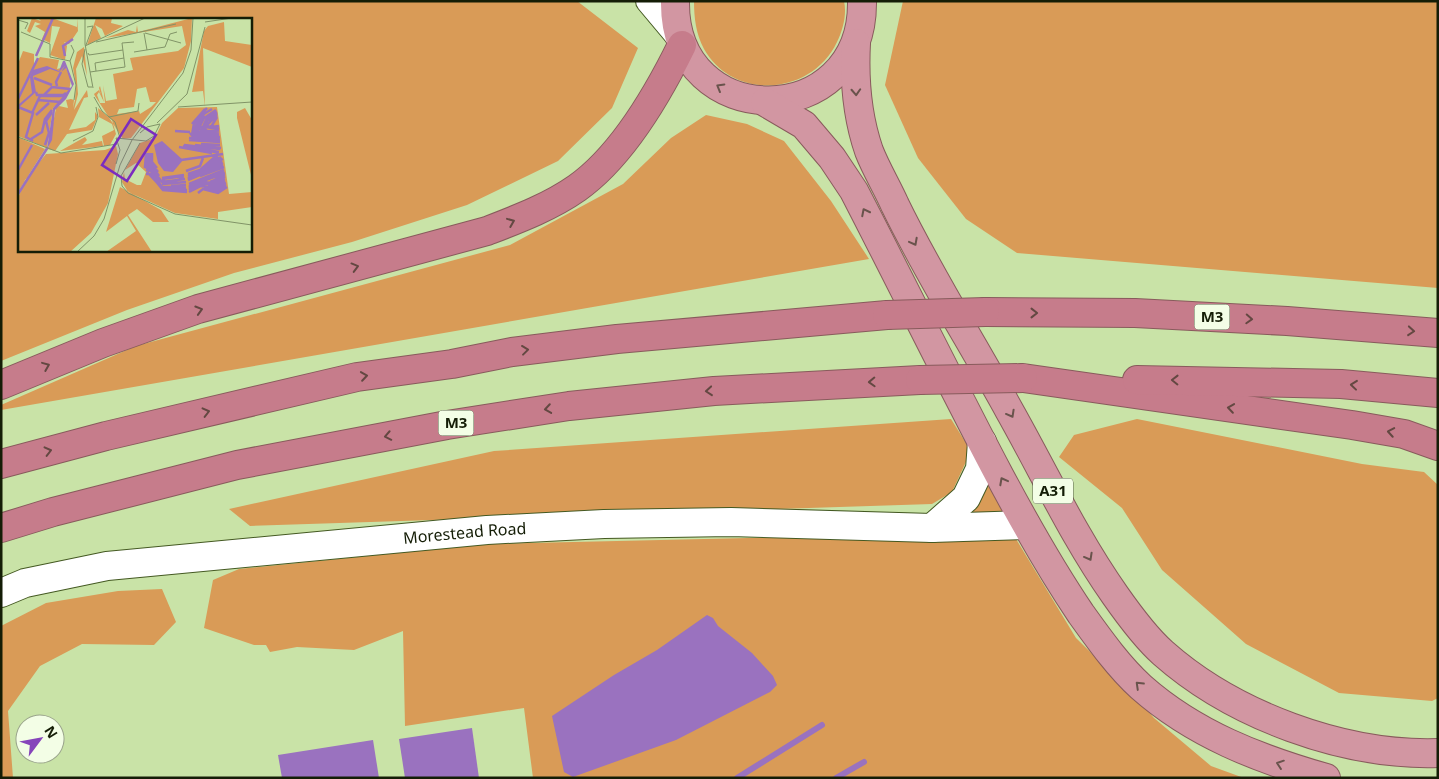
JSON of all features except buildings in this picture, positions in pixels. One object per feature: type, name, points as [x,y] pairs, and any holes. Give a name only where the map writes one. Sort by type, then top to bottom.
[{"type":"highway","points":[[675,1],[674,17],[680,41],[696,68],[715,86],[739,97],[765,102],[788,100],[810,92],[829,80],[844,63],[856,43],[861,24],[862,1]]},
{"type":"highway","points":[[1,385],[103,343],[198,309],[487,231],[525,216],[577,188],[598,170],[629,135],[671,68],[680,41]]},
{"type":"highway","name":"A31","points":[[856,43],[857,107],[870,152],[913,242],[1094,565],[1127,612],[1162,651],[1204,684],[1247,709],[1293,728],[1346,743],[1391,751],[1438,753]]},
{"type":"highway","name":"A31","points":[[765,102],[804,125],[832,158],[854,191],[1026,524],[1065,589],[1101,642],[1140,686],[1180,718],[1229,744],[1280,765],[1326,778]]},
{"type":"highway","name":"M3","points":[[1,464],[124,431],[356,377],[452,364],[512,352],[617,339],[886,315],[985,312],[1135,313],[1287,321],[1438,333]]},
{"type":"highway","name":"M3","points":[[1023,378],[1352,425],[1404,434],[1438,446]]},
{"type":"highway","name":"M3","points":[[1,528],[119,494],[237,465],[447,425],[569,406],[705,392],[920,380],[1023,378],[1341,384],[1438,393]]},
{"type":"street","points":[[648,1],[680,41]]},
{"type":"street","points":[[932,528],[966,498],[980,469],[982,442]]},
{"type":"street","name":"Morestead Road","points":[[1,593],[25,583],[107,566],[487,530],[604,524],[731,522],[932,528],[1026,524]]},
{"type":"shaded area","points":[[1,1],[577,1],[638,48],[612,108],[558,161],[467,205],[352,242],[234,273],[127,310],[1,361]]},
{"type":"shaded area","points":[[694,1],[844,1],[845,17],[837,42],[825,60],[810,73],[792,81],[772,85],[753,84],[734,78],[717,66],[704,49],[696,26]]},
{"type":"shaded area","points":[[903,1],[1438,1],[1438,288],[1017,253],[966,219],[918,158],[885,85]]},
{"type":"shaded area","points":[[706,115],[747,124],[784,141],[831,201],[869,259],[1,410],[1,405],[136,346],[510,245],[623,184],[671,138]]},
{"type":"shaded area","points":[[951,419],[971,451],[952,492],[932,504],[250,526],[229,509],[494,451]]},
{"type":"shaded area","points":[[1137,419],[1362,464],[1424,472],[1438,485],[1438,698],[1432,701],[1339,693],[1246,644],[1162,570],[1122,508],[1059,457],[1074,435]]},
{"type":"shaded area","points":[[990,484],[1008,517],[962,520]]},
{"type":"shaded area","points":[[748,538],[1016,539],[1076,638],[1132,693],[1154,718],[1211,766],[1244,778],[533,778],[524,708],[405,726],[403,631],[354,650],[297,647],[270,652],[266,645],[254,645],[204,628],[213,580],[239,569],[486,544]]},
{"type":"shaded area","points":[[162,589],[176,622],[154,645],[82,644],[40,666],[8,711],[13,778],[1,778],[1,626],[46,603],[118,591]]},
{"type":"shaded area","points":[[707,615],[713,618],[718,626],[752,653],[773,676],[777,685],[770,692],[676,740],[573,777],[564,772],[552,716],[614,675],[657,650]]},
{"type":"shaded area","points":[[472,728],[479,778],[405,778],[399,739]]},
{"type":"shaded area","points":[[373,740],[379,778],[282,778],[278,755]]},
{"type":"waterway","points":[[737,778],[822,725]]},
{"type":"waterway","points":[[836,778],[864,762]]}]
